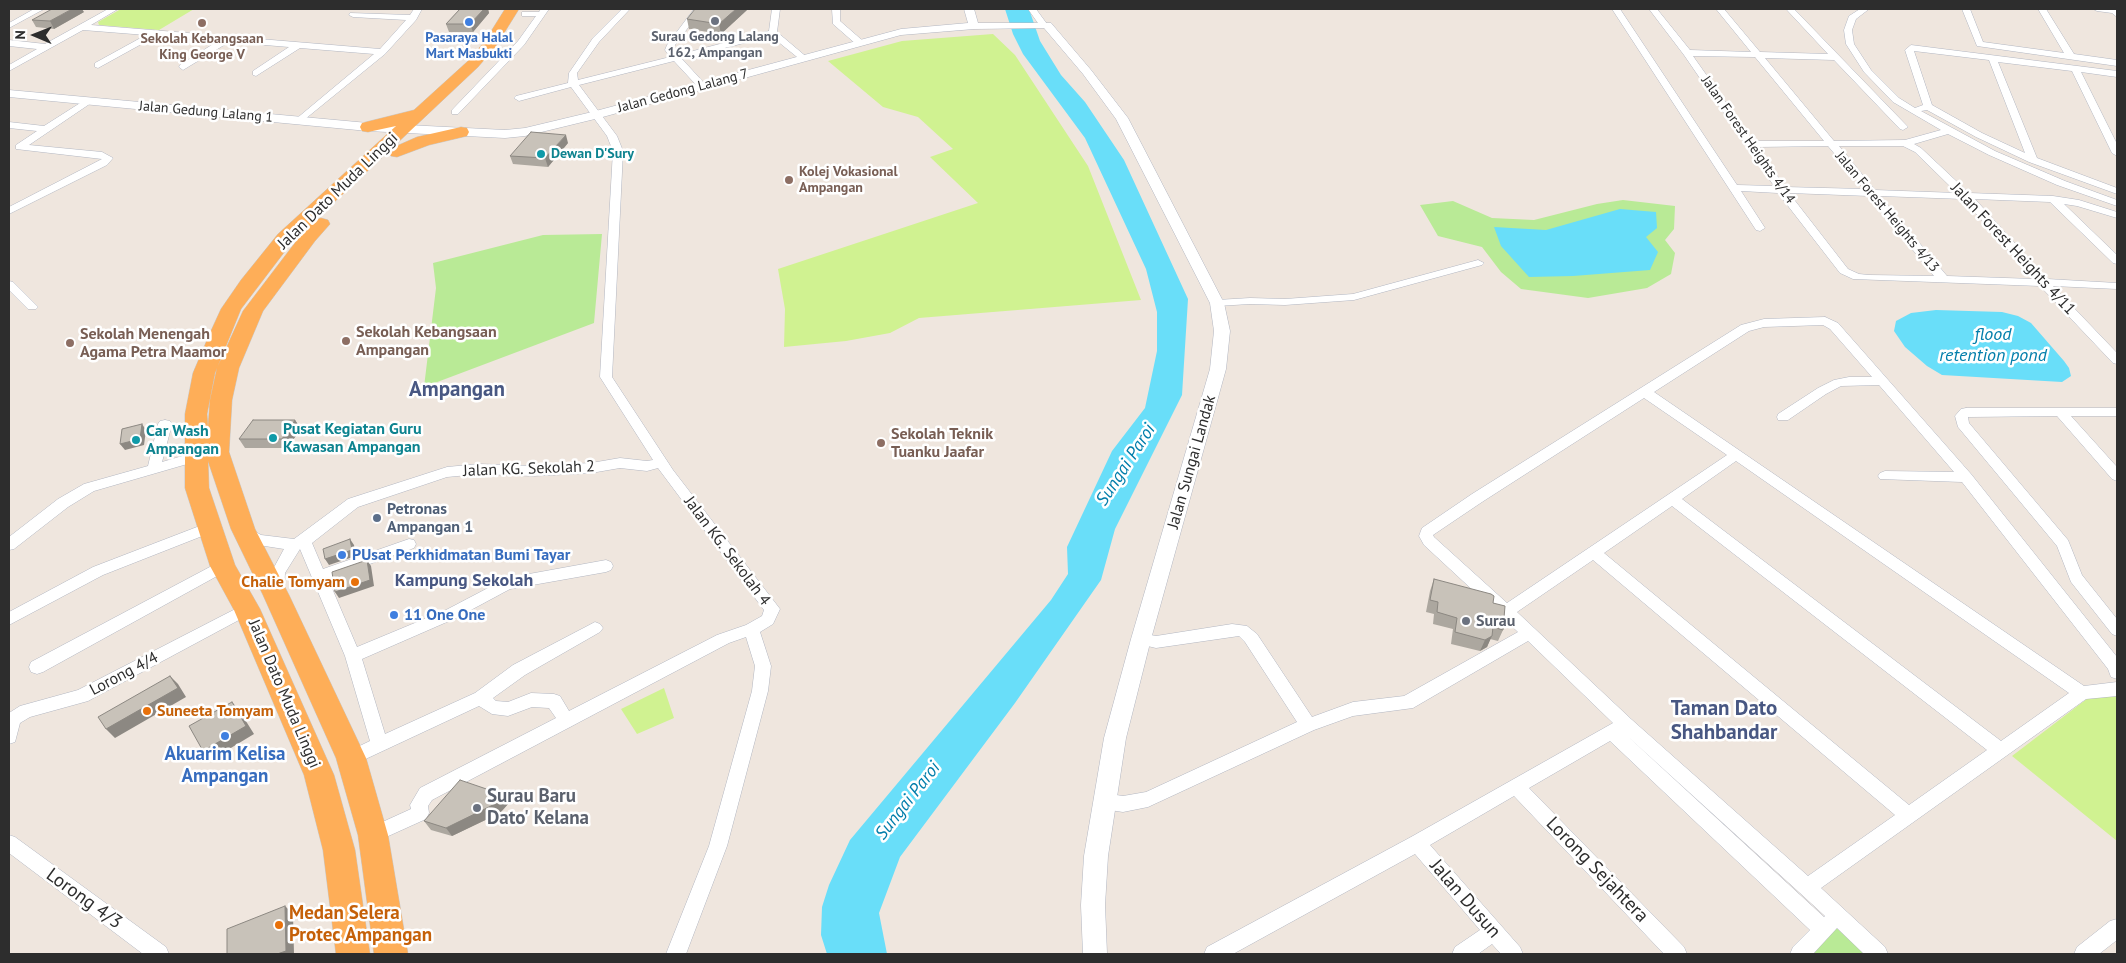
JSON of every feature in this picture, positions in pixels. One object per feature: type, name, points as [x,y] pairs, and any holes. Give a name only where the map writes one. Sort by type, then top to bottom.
[{"type":"highway","points":[[460,132],[448,127],[444,120],[450,109],[510,40],[521,11]]},
{"type":"highway","points":[[416,122],[473,64],[521,11]]},
{"type":"highway","points":[[368,126],[407,118],[416,122],[450,109]]},
{"type":"highway","name":"Jalan Dato Muda Linggi","points":[[391,954],[373,836],[351,758],[276,595],[243,529],[217,452],[221,400],[228,368],[253,311],[308,237],[416,122]]},
{"type":"highway","points":[[368,126],[380,134],[379,145],[386,153],[460,132]]},
{"type":"highway","name":"Jalan Dato Muda Linggi","points":[[353,954],[339,850],[319,776],[247,609],[224,566],[197,488],[196,414],[204,373],[231,309],[285,238],[386,153]]},
{"type":"street","points":[[9,26],[40,9]]},
{"type":"street","points":[[9,68],[114,9]]},
{"type":"street","points":[[299,121],[382,52],[413,18],[418,9]]},
{"type":"street","points":[[573,84],[573,73],[596,40],[626,9]]},
{"type":"street","points":[[773,33],[776,9]]},
{"type":"street","points":[[836,9],[836,22],[860,43]]},
{"type":"street","points":[[969,9],[974,26]]},
{"type":"street","points":[[1616,9],[1760,228]]},
{"type":"street","name":"Jalan Forest Heights 4/14","points":[[1653,9],[1687,53],[1781,189],[1844,271],[1858,277],[1869,278],[1944,280]]},
{"type":"street","name":"Jalan Forest Heights 4/13","points":[[1720,9],[1944,280]]},
{"type":"street","points":[[1790,9],[1903,127]]},
{"type":"street","points":[[1865,9],[1852,18],[1848,30],[1850,44],[1876,82],[1911,110],[1960,138],[2038,174],[2117,203]]},
{"type":"street","points":[[1966,9],[1980,44],[2117,63]]},
{"type":"street","points":[[2042,9],[2071,57]]},
{"type":"street","points":[[2097,9],[2116,11]]},
{"type":"street","points":[[701,10],[671,45],[670,50],[702,86]]},
{"type":"street","points":[[521,11],[543,11]]},
{"type":"street","points":[[450,109],[501,66],[543,11]]},
{"type":"street","points":[[353,15],[413,18]]},
{"type":"street","name":"Jalan Gedong Lalang 7","points":[[416,122],[460,132],[512,133],[595,115],[914,30],[996,26],[1036,19]]},
{"type":"street","name":"Jalan Sungai Landak","points":[[1036,19],[1047,25],[1071,52],[1122,118],[1217,303],[1222,331],[1218,369],[1141,640],[1117,732],[1096,856],[1093,905],[1095,954]]},
{"type":"street","points":[[82,27],[382,52]]},
{"type":"street","points":[[98,65],[155,33]]},
{"type":"street","points":[[519,98],[773,33]]},
{"type":"street","points":[[773,33],[805,59]]},
{"type":"street","points":[[183,67],[227,39]]},
{"type":"street","points":[[9,43],[47,46]]},
{"type":"street","points":[[256,73],[298,45]]},
{"type":"street","points":[[1928,107],[1909,50],[1918,47],[2117,74]]},
{"type":"street","points":[[1687,53],[1836,56]]},
{"type":"street","points":[[1992,57],[2034,160]]},
{"type":"street","points":[[2075,69],[2117,153]]},
{"type":"street","name":"Jalan KG. Sekolah 4","points":[[373,836],[420,813],[420,805],[426,794],[723,639],[751,629],[768,620],[772,609],[661,463],[606,377],[618,152],[612,136],[573,84]]},
{"type":"street","name":"Jalan Gedung Lalang 1","points":[[9,94],[368,126],[416,122]]},
{"type":"street","points":[[9,153],[88,101]]},
{"type":"street","points":[[1911,110],[1928,107],[1979,135],[2034,160],[2117,191]]},
{"type":"street","points":[[9,125],[45,129]]},
{"type":"street","points":[[1749,144],[1905,144],[1948,131]]},
{"type":"street","points":[[1918,150],[1960,138]]},
{"type":"street","name":"Jalan Forest Heights 4/11","points":[[1905,144],[1918,150],[1964,195],[2117,360]]},
{"type":"street","points":[[9,211],[103,163],[108,158],[102,155],[19,147]]},
{"type":"street","points":[[1734,188],[2054,199],[2079,203],[2117,215]]},
{"type":"street","points":[[2054,199],[2117,261]]},
{"type":"street","points":[[1217,303],[1354,298],[1478,263]]},
{"type":"street","points":[[1944,280],[2117,286]]},
{"type":"street","points":[[9,284],[32,308]]},
{"type":"street","points":[[1878,954],[1830,923],[1618,728],[1529,633],[1429,541],[1426,536],[1427,532],[1745,328],[1764,323],[1824,321],[1834,326],[1966,477],[2110,659],[2117,672]]},
{"type":"street","points":[[1783,417],[1838,383],[1850,380],[1884,381]]},
{"type":"street","points":[[1645,392],[2082,693]]},
{"type":"street","points":[[2117,412],[1966,412],[1961,416],[1962,424],[2062,544],[2076,578],[2117,630]]},
{"type":"street","points":[[2060,412],[2117,476]]},
{"type":"street","points":[[154,468],[165,424]]},
{"type":"street","points":[[1506,612],[1736,455]]},
{"type":"street","points":[[9,545],[89,487],[196,457]]},
{"type":"street","name":"Jalan KG. Sekolah 2","points":[[276,595],[278,573],[300,543],[353,503],[404,485],[447,472],[479,469],[533,471],[590,468],[620,463],[647,466],[661,463]]},
{"type":"street","points":[[1885,476],[1966,477]]},
{"type":"street","points":[[1672,499],[2001,751]]},
{"type":"street","points":[[9,619],[98,571],[210,527]]},
{"type":"street","points":[[243,529],[256,540],[300,543],[319,576],[353,656],[380,745]]},
{"type":"street","points":[[319,576],[408,544]]},
{"type":"street","points":[[1594,552],[1909,816]]},
{"type":"street","points":[[36,667],[224,566]]},
{"type":"street","points":[[353,656],[451,614],[507,584],[606,566]]},
{"type":"street","name":"Lorong 4/4","points":[[9,737],[13,719],[26,711],[82,696],[247,609]]},
{"type":"street","points":[[351,758],[482,698],[519,670],[595,628]]},
{"type":"street","points":[[676,954],[718,846],[760,691],[764,666],[751,629]]},
{"type":"street","points":[[1141,640],[1156,642],[1242,630],[1252,638],[1308,725]]},
{"type":"street","points":[[1104,802],[1123,804],[1148,799],[1308,725],[1353,708],[1407,703],[1529,633]]},
{"type":"street","points":[[1807,887],[2082,693],[2117,689]]},
{"type":"street","points":[[482,698],[492,707],[508,709],[531,700],[554,701],[567,722]]},
{"type":"street","points":[[1214,954],[1416,843],[1618,728]]},
{"type":"street","points":[[1618,728],[1807,887],[1830,923]]},
{"type":"street","name":"Lorong Sejahtera","points":[[1516,786],[1677,954]]},
{"type":"street","name":"Lorong 4/3","points":[[9,843],[159,954]]},
{"type":"street","name":"Jalan Dusun","points":[[1416,843],[1513,954]]},
{"type":"street","points":[[1800,954],[1830,923]]},
{"type":"street","points":[[2084,954],[2117,928]]},
{"type":"street","points":[[1462,954],[1493,932]]},
{"type":"green space","points":[[121,9],[194,9],[159,30],[99,25],[98,22]]},
{"type":"green space","points":[[993,34],[1015,55],[1088,166],[1141,300],[919,318],[890,333],[846,341],[784,347],[785,309],[778,269],[978,203],[930,157],[953,149],[918,117],[883,107],[828,61],[902,41]]},
{"type":"green space","points":[[1623,200],[1675,206],[1674,229],[1665,240],[1675,253],[1671,274],[1647,288],[1588,298],[1521,289],[1501,272],[1482,247],[1438,236],[1420,205],[1453,201],[1492,218],[1534,220],[1597,204]]},
{"type":"green space","points":[[602,234],[594,323],[424,387],[436,288],[433,263],[543,235]]},
{"type":"green space","points":[[664,688],[674,718],[637,734],[621,709]]},
{"type":"green space","points":[[2117,696],[2117,841],[2012,756],[2088,698]]},
{"type":"green space","points":[[1837,920],[1872,954],[1802,954]]},
{"type":"water","name":"Sungai Paroi","points":[[1005,9],[1029,9],[1040,41],[1061,75],[1085,102],[1124,160],[1188,299],[1182,395],[1115,529],[1101,580],[1015,703],[900,857],[879,913],[887,954],[827,954],[821,935],[822,907],[829,885],[850,840],[1051,600],[1068,574],[1067,547],[1112,451],[1145,408],[1157,351],[1157,312],[1146,269],[1085,138],[1023,54],[1013,34]]},
{"type":"water","points":[[1620,209],[1656,212],[1657,228],[1646,237],[1658,252],[1650,270],[1573,276],[1529,277],[1501,246],[1494,227],[1546,230]]},
{"type":"water","name":"flood retention pond","points":[[1936,310],[2002,312],[2018,316],[2031,323],[2064,361],[2069,368],[2071,376],[2062,382],[1942,375],[1927,366],[1905,347],[1894,331],[1896,321],[1911,313]]},
{"type":"building","points":[[52,9],[72,9],[50,21],[32,20]]},
{"type":"building","points":[[460,9],[484,9],[470,24],[446,24]]},
{"type":"building","points":[[695,9],[736,9],[719,24],[687,19]]},
{"type":"building","points":[[531,132],[566,135],[545,158],[510,156]]},
{"type":"building","points":[[253,420],[295,420],[282,439],[239,439]]},
{"type":"building","points":[[142,424],[140,439],[120,444],[122,429]]},
{"type":"building","points":[[350,539],[352,550],[325,559],[323,549]]},
{"type":"building","points":[[367,560],[370,580],[335,592],[332,572]]},
{"type":"building","name":"Surau","points":[[1434,579],[1494,596],[1493,603],[1505,606],[1503,630],[1493,627],[1492,636],[1485,640],[1455,632],[1457,618],[1437,612],[1438,602],[1430,600]]},
{"type":"building","points":[[170,676],[178,688],[106,729],[98,717]]},
{"type":"building","points":[[232,702],[246,726],[203,751],[189,726]]},
{"type":"building","points":[[460,780],[504,795],[495,804],[446,828],[424,821]]},
{"type":"building","name":"Medan Selera Protec Ampangan","points":[[285,906],[286,951],[277,954],[227,954],[227,929]]},
{"type":"place","name":"Surau Gedong Lalang 162, Ampangan","points":[[715,21]]},
{"type":"place","name":"Pasaraya Halal Mart Masbukti","points":[[469,22]]},
{"type":"place","name":"Sekolah Kebangsaan King George V","points":[[202,23]]},
{"type":"place","name":"Dewan D'Sury","points":[[541,154]]},
{"type":"place","name":"Kolej Vokasional Ampangan","points":[[789,180]]},
{"type":"place","name":"Sekolah Kebangsaan Ampangan","points":[[346,341]]},
{"type":"place","name":"Sekolah Menengah Agama Petra Maamor","points":[[70,343]]},
{"type":"place","name":"Pusat Kegiatan Guru Kawasan Ampangan","points":[[273,438]]},
{"type":"place","name":"Car Wash Ampangan","points":[[136,440]]},
{"type":"place","name":"Sekolah Teknik Tuanku Jaafar","points":[[881,443]]},
{"type":"place","name":"Petronas Ampangan 1","points":[[377,518]]},
{"type":"place","name":"PUsat Perkhidmatan Bumi Tayar","points":[[342,555]]},
{"type":"place","name":"Chalie Tomyam","points":[[355,582]]},
{"type":"place","name":"11 One One","points":[[394,615]]},
{"type":"place","name":"Surau","points":[[1466,621]]},
{"type":"place","name":"Suneeta Tomyam","points":[[147,711]]},
{"type":"place","name":"Akuarim Kelisa Ampangan","points":[[225,736]]},
{"type":"place","name":"Surau Baru Dato' Kelana","points":[[477,808]]},
{"type":"place","name":"Medan Selera Protec Ampangan","points":[[279,925]]},
{"type":"district","name":"Ampangan","points":[[457,390]]},
{"type":"district","name":"Kampung Sekolah","points":[[464,581]]},
{"type":"district","name":"Taman Dato Shahbandar","points":[[1724,721]]}]
